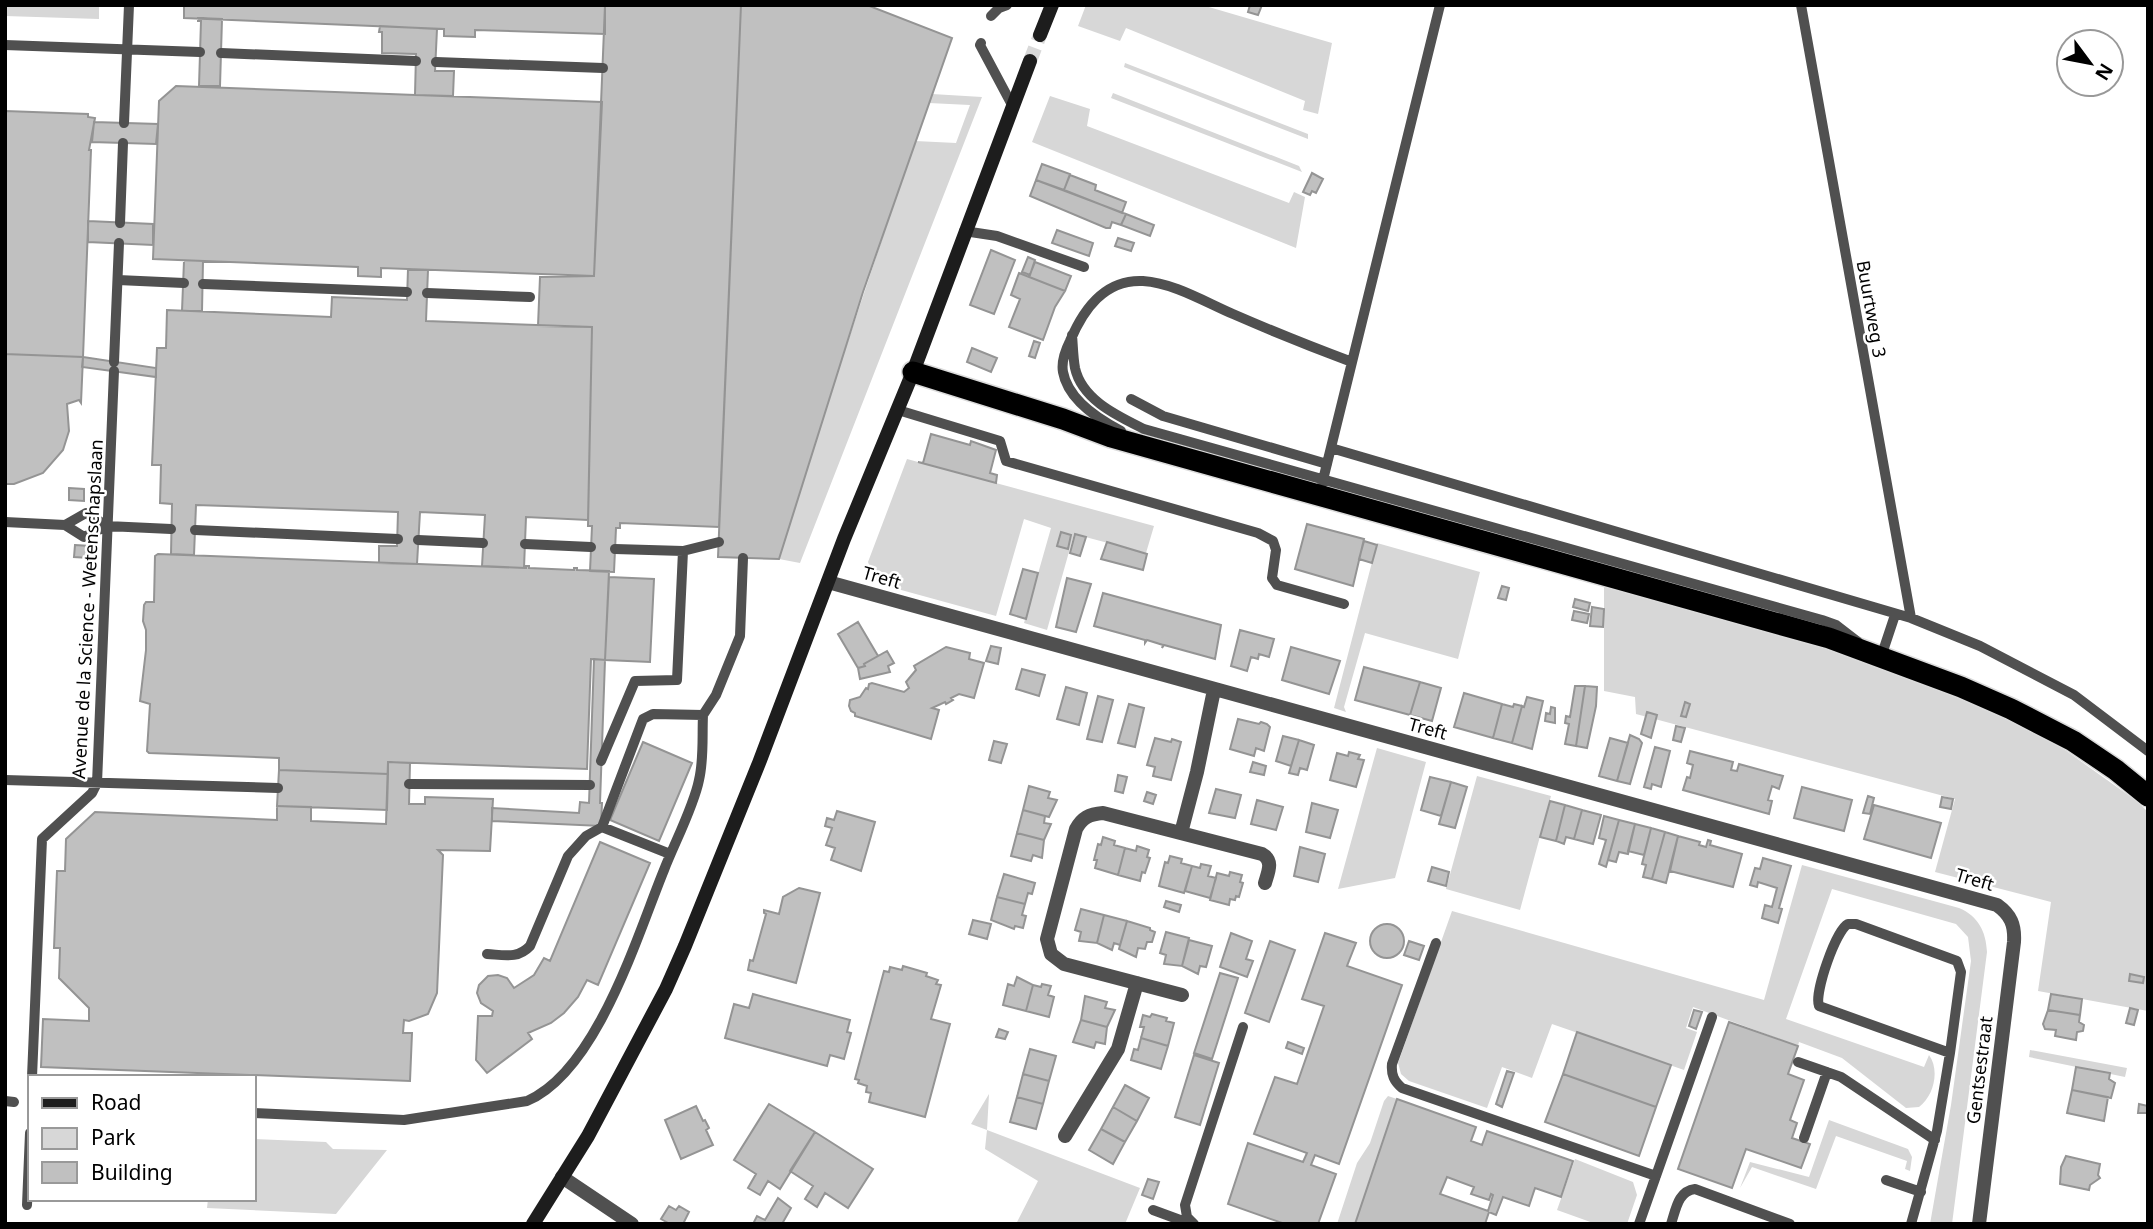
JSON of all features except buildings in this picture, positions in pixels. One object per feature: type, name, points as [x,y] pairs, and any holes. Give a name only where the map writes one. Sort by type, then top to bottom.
[{"type":"highway","points":[[913,372],[1063,419],[1111,437],[1320,488],[1782,624],[1878,656],[1961,687],[2056,732],[2106,763],[2148,796]]},
{"type":"main road","points":[[1040,35],[1052,5]]},
{"type":"main road","points":[[533,1224],[588,1136],[666,989],[685,946],[913,372],[1030,61]]},
{"type":"street","name":"Treft","points":[[828,582],[1997,905],[2006,911],[2012,920]]},
{"type":"street","points":[[1181,833],[1214,690]]},
{"type":"street","points":[[1182,995],[1064,964],[1057,960],[1048,946],[1047,939],[1076,830],[1086,817],[1103,813],[1265,856],[1270,864],[1265,883]]},
{"type":"street","name":"Gentsestraat","points":[[1979,1224],[2014,942],[2012,920]]},
{"type":"street","points":[[1066,1136],[1116,1053],[1137,983]]},
{"type":"street","points":[[562,1177],[632,1224]]},
{"type":"lane","points":[[124,123],[129,5]]},
{"type":"lane","points":[[992,16],[999,8],[1007,5]]},
{"type":"lane","points":[[1072,335],[1075,371],[1082,385],[1092,397],[1124,419],[1320,488],[1440,5]]},
{"type":"lane","name":"Buurtweg 3","points":[[1801,5],[1911,618]]},
{"type":"lane","points":[[981,43],[1012,105]]},
{"type":"lane","points":[[5,45],[200,52]]},
{"type":"lane","points":[[221,53],[416,61]]},
{"type":"lane","points":[[436,62],[603,68]]},
{"type":"lane","points":[[120,223],[123,143]]},
{"type":"lane","points":[[964,231],[998,236],[1084,267]]},
{"type":"lane","name":"Avenue de la Science - Wetenschapslaan","points":[[32,1075],[42,839],[92,793],[97,783],[119,243]]},
{"type":"lane","points":[[118,280],[184,283]]},
{"type":"lane","points":[[1139,443],[1092,414],[1068,385],[1063,372],[1063,356],[1087,308],[1099,295],[1119,285],[1142,281],[1172,288],[1298,343],[1352,362]]},
{"type":"lane","points":[[203,284],[407,292]]},
{"type":"lane","points":[[427,293],[530,297]]},
{"type":"lane","points":[[1131,399],[1163,416],[1327,464]]},
{"type":"lane","points":[[898,410],[1000,440],[1006,461],[1258,533],[1273,541],[1276,550],[1272,578],[1278,585],[1344,604]]},
{"type":"lane","points":[[1331,448],[1911,618],[1980,646],[2074,695],[2148,751]]},
{"type":"lane","points":[[65,525],[86,513],[107,526]]},
{"type":"lane","points":[[5,522],[65,525],[84,537],[107,526],[171,529]]},
{"type":"lane","points":[[195,530],[398,539]]},
{"type":"lane","points":[[418,540],[483,543]]},
{"type":"lane","points":[[615,549],[683,551],[719,542]]},
{"type":"lane","points":[[525,544],[591,547]]},
{"type":"lane","points":[[601,761],[635,681],[677,680],[683,551]]},
{"type":"lane","points":[[256,1113],[404,1120],[527,1101],[541,1095],[565,1073],[610,1003],[699,783],[703,715],[716,695],[740,636],[743,558]]},
{"type":"lane","points":[[1878,656],[1895,615]]},
{"type":"lane","points":[[487,954],[515,956],[530,946],[568,856],[586,836],[602,827],[643,719],[653,715],[703,715]]},
{"type":"lane","points":[[5,780],[278,788]]},
{"type":"lane","points":[[410,784],[590,785]]},
{"type":"lane","points":[[602,827],[670,854]]},
{"type":"lane","points":[[1911,1224],[1935,1140],[1950,1053],[1961,972],[1957,961],[1856,925],[1848,924],[1841,928],[1817,994],[1819,1006],[1950,1053]]},
{"type":"lane","points":[[1436,943],[1392,1065],[1396,1083],[1402,1088],[1656,1175]]},
{"type":"lane","points":[[1639,1224],[1712,1017]]},
{"type":"lane","points":[[1193,1224],[1187,1217],[1185,1205],[1243,1027]]},
{"type":"lane","points":[[1798,1062],[1841,1077],[1935,1140]]},
{"type":"lane","points":[[1804,1138],[1827,1072]]},
{"type":"lane","points":[[1886,1180],[1920,1192]]},
{"type":"lane","points":[[27,1205],[28,1181]]},
{"type":"lane","points":[[1671,1224],[1680,1197],[1686,1191],[1695,1189],[1790,1224]]},
{"type":"lane","points":[[1153,1210],[1193,1224]]},
{"type":"green space","points":[[5,5],[99,5],[99,19],[5,16]]},
{"type":"green space","points":[[1086,5],[1202,5],[1332,43],[1318,114],[1303,110],[1305,101],[1126,28],[1120,41],[1078,26]]},
{"type":"green space","points":[[1125,63],[1308,134],[1308,139],[1124,67]]},
{"type":"green space","points":[[1113,93],[1299,166],[1302,172],[1111,98]]},
{"type":"green space","points":[[932,94],[982,97],[800,563],[779,559],[835,380],[915,141],[956,143],[970,105],[929,103]]},
{"type":"green space","points":[[1050,96],[1090,109],[1087,126],[1289,203],[1294,192],[1305,197],[1296,248],[1032,142]]},
{"type":"green space","points":[[907,459],[1154,526],[1146,553],[1074,534],[1047,630],[1024,623],[1051,528],[1024,519],[996,616],[883,585],[874,578],[868,562]]},
{"type":"green space","points":[[1377,543],[1480,572],[1458,659],[1365,633],[1344,707],[1346,712],[1334,708]]},
{"type":"green space","points":[[1604,585],[1791,637],[1973,703],[2065,750],[2138,802],[2148,812],[2148,1011],[2038,991],[2051,902],[1935,872],[1955,799],[1636,714],[1635,697],[1604,691]]},
{"type":"green space","points":[[1377,748],[1426,762],[1395,878],[1338,889]]},
{"type":"green space","points":[[1477,776],[1551,796],[1520,910],[1446,889]]},
{"type":"green space","points":[[1802,865],[1959,908],[1971,915],[1983,931],[1987,952],[1952,1224],[1930,1224],[1951,1105],[1971,961],[1968,937],[1956,924],[1832,889],[1786,1019],[1924,1067],[1929,1055],[1934,1068],[1934,1082],[1932,1090],[1919,1107],[1906,1108],[1842,1058],[1799,1042],[1798,1046],[1693,1007],[1686,1028],[1697,1032],[1684,1070],[1552,1024],[1532,1078],[1502,1067],[1487,1108],[1409,1081],[1401,1074],[1398,1063],[1452,911],[1764,1000]]},
{"type":"green space","points":[[2030,1050],[2127,1068],[2125,1077],[2029,1057]]},
{"type":"green space","points":[[989,1094],[987,1130],[971,1124]]},
{"type":"green space","points":[[1388,1096],[1397,1099],[1355,1224],[1337,1224],[1357,1163],[1370,1143]]},
{"type":"green space","points":[[1829,1120],[1908,1149],[1912,1157],[1910,1171],[1905,1169],[1907,1161],[1836,1136],[1816,1189],[1752,1167],[1740,1188],[1750,1162],[1809,1177]]},
{"type":"green space","points":[[987,1130],[1140,1188],[1125,1224],[1016,1224],[1038,1181],[985,1149]]},
{"type":"green space","points":[[256,1139],[326,1142],[333,1149],[387,1150],[336,1214],[207,1208],[208,1201],[256,1201]]},
{"type":"green space","points":[[1575,1159],[1633,1182],[1637,1195],[1627,1224],[1596,1224],[1557,1210]]},
{"type":"tunnel","points":[[1030,61],[1040,35]]}]
